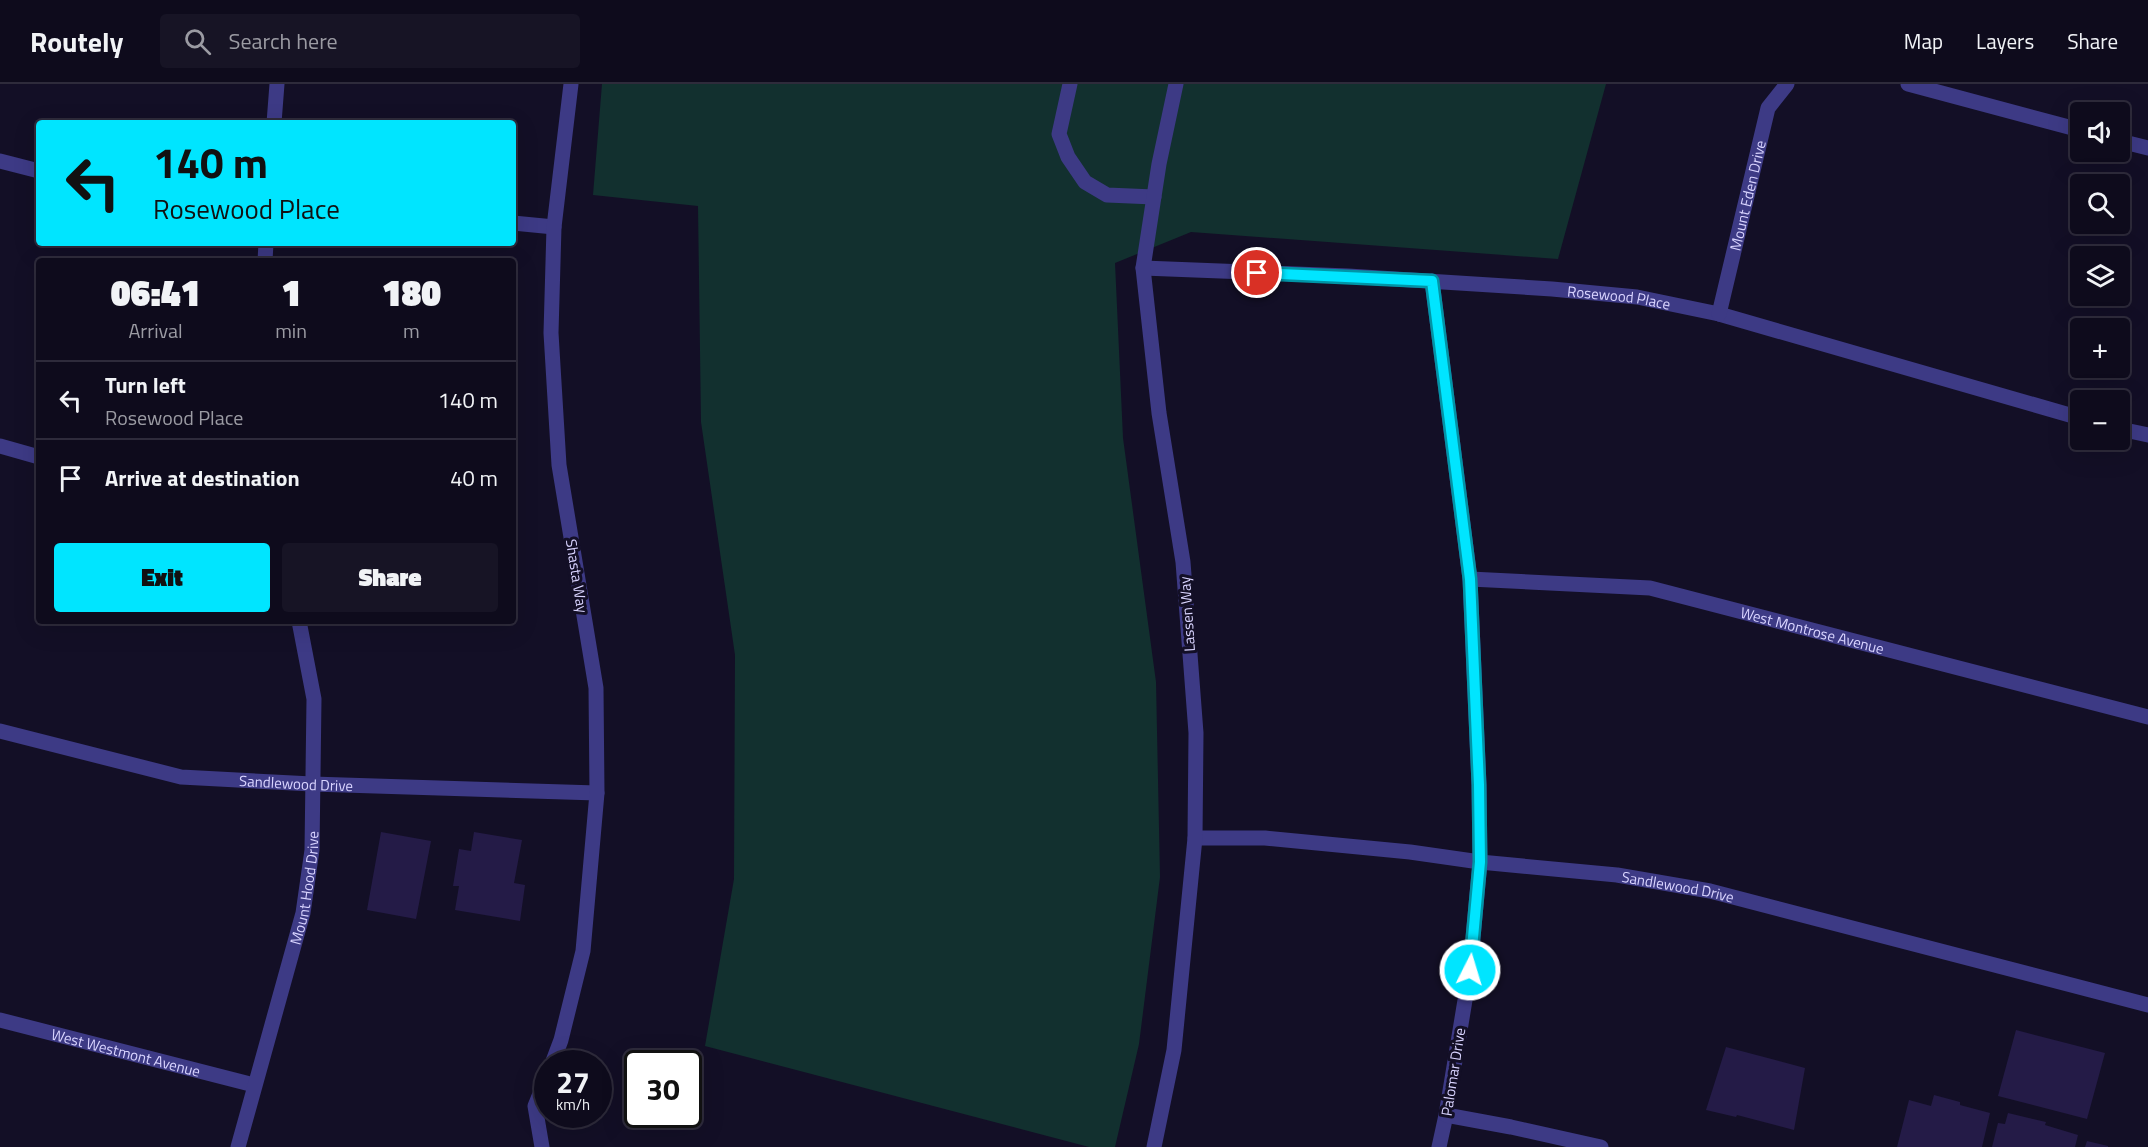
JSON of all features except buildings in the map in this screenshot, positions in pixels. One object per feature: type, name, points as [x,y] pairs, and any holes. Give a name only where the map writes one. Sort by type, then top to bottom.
[{"type":"street","points":[[274,120],[277,84]]},
{"type":"street","name":"Shasta Way","points":[[557,1050],[583,951],[597,793],[596,688],[559,465],[551,333],[554,227],[571,84]]},
{"type":"street","points":[[1070,84],[1059,134],[1068,157],[1085,182],[1107,195],[1154,196]]},
{"type":"street","name":"Lassen Way","points":[[1154,1147],[1174,1050],[1196,838],[1196,733],[1183,561],[1159,413],[1143,268],[1154,196],[1176,84]]},
{"type":"street","name":"Mount Eden Drive","points":[[1719,314],[1768,108],[1787,84]]},
{"type":"street","points":[[1908,84],[2070,127]]},
{"type":"street","points":[[2130,144],[2148,148]]},
{"type":"street","points":[[0,161],[36,170]]},
{"type":"street","points":[[516,223],[554,227]]},
{"type":"street","name":"Rosewood Place","points":[[1143,268],[1552,288],[1636,297],[1719,314],[2070,415]]},
{"type":"street","name":"Palomar Drive","points":[[1432,281],[1470,579],[1480,862],[1470,970],[1439,1147]]},
{"type":"street","points":[[2130,431],[2148,435]]},
{"type":"street","points":[[0,446],[36,456]]},
{"type":"street","name":"West Montrose Avenue","points":[[1470,579],[1650,588],[2148,717]]},
{"type":"street","name":"Mount Hood Drive","points":[[238,1147],[303,913],[312,850],[314,699],[300,624]]},
{"type":"street","name":"Sandlewood Drive","points":[[0,731],[181,777],[312,784],[597,793]]},
{"type":"street","name":"Sandlewood Drive","points":[[1196,838],[1265,838],[1410,852],[1480,862],[1617,875],[1710,891],[2148,1005]]},
{"type":"street","name":"West Westmont Avenue","points":[[0,1020],[254,1085]]},
{"type":"street","points":[[1446,1115],[1601,1147]]},
{"type":"street","points":[[539,1128],[542,1147]]},
{"type":"green space","points":[[602,84],[1606,84],[1558,259],[1191,232],[1115,263],[1123,438],[1156,682],[1160,877],[1139,1044],[1115,1147],[1089,1147],[705,1046],[734,879],[735,655],[701,422],[698,206],[593,195]]},
{"type":"route","points":[[1257,273],[1432,281],[1470,579],[1480,862],[1470,970]]}]
